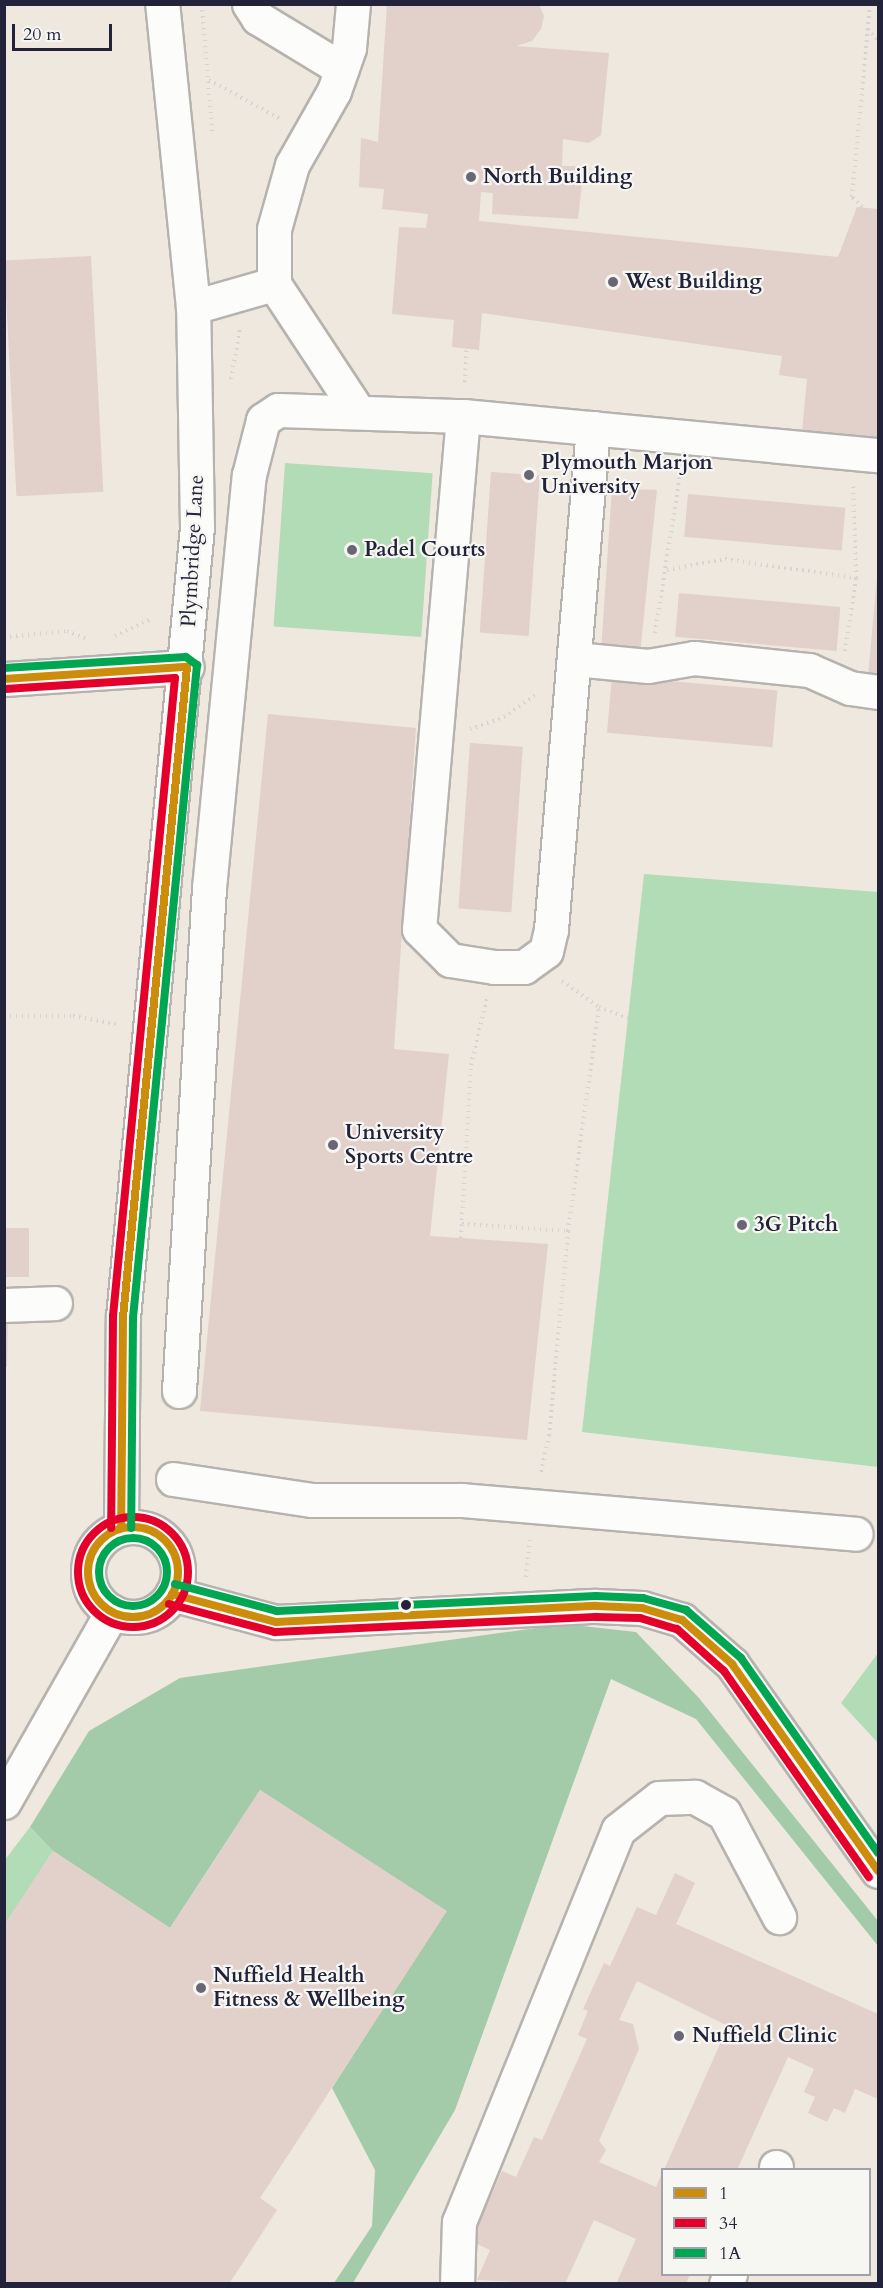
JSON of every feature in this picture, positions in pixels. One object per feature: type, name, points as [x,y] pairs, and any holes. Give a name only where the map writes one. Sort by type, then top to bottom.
[{"type":"street","name":"Plymbridge Lane","points":[[121,1528],[123,1317],[187,667],[197,527],[194,308],[162,4]]},
{"type":"street","points":[[249,4],[258,18],[342,69]]},
{"type":"street","points":[[353,4],[342,69],[292,165],[274,229],[274,284],[357,410]]},
{"type":"street","points":[[194,308],[274,284]]},
{"type":"street","points":[[179,1391],[209,888],[254,439],[263,420],[278,410],[357,410],[463,416],[593,428],[685,440],[869,454]]},
{"type":"street","points":[[463,416],[419,929],[450,960],[494,967],[524,967],[546,951],[551,929],[593,428]]},
{"type":"street","points":[[574,664],[648,666],[694,658],[809,670],[879,692]]},
{"type":"street","points":[[4,679],[187,667]]},
{"type":"street","points":[[4,1305],[55,1303]]},
{"type":"street","points":[[174,1479],[312,1500],[535,1504],[856,1534]]},
{"type":"street","points":[[121,1528],[144,1528],[169,1544],[178,1572],[172,1594],[145,1615],[112,1612],[92,1592],[88,1563],[102,1538],[121,1528]]},
{"type":"street","points":[[172,1594],[276,1622],[522,1609],[642,1608],[682,1620],[732,1664],[879,1871]]},
{"type":"street","points":[[4,1802],[112,1612]]},
{"type":"street","points":[[457,2283],[459,2222],[618,1830],[658,1798],[695,1797],[724,1813],[778,1917]]},
{"type":"path","points":[[862,207],[852,196],[870,4]]},
{"type":"path","points":[[867,28],[879,40]]},
{"type":"path","points":[[209,80],[309,135]]},
{"type":"path","points":[[648,666],[667,570],[685,440]]},
{"type":"path","points":[[840,681],[856,578],[851,500],[869,454]]},
{"type":"path","points":[[667,570],[725,559],[856,578]]},
{"type":"path","points":[[108,639],[150,624],[155,613]]},
{"type":"path","points":[[4,637],[67,631],[98,642]]},
{"type":"path","points":[[435,748],[504,717],[574,664]]},
{"type":"path","points":[[538,957],[598,1007],[628,1018]]},
{"type":"path","points":[[461,1238],[471,1065],[494,967]]},
{"type":"path","points":[[522,1609],[535,1504],[549,1436],[568,1231],[598,1007]]},
{"type":"path","points":[[4,1016],[73,1016],[150,1029]]},
{"type":"path","points":[[462,1224],[568,1231]]},
{"type":"green space","name":"Padel Courts","points":[[285,463],[433,473],[421,637],[274,627]]},
{"type":"green space","name":"3G Pitch","points":[[644,874],[878,892],[878,1467],[582,1432]]},
{"type":"green space","points":[[564,1624],[636,1632],[699,1698],[878,1921],[878,1946],[696,1719],[611,1679],[455,2110],[353,2283],[334,2283],[372,2226],[375,2170],[332,2088],[446,1911],[260,1790],[170,1928],[53,1851],[30,1827],[89,1731],[180,1678]]},
{"type":"green space","points":[[878,1653],[878,1743],[841,1703]]},
{"type":"green space","points":[[30,1827],[53,1851],[5,1925],[4,1861]]},
{"type":"building","points":[[387,4],[539,4],[544,16],[541,29],[532,41],[516,46],[609,53],[601,135],[589,143],[563,139],[562,166],[584,166],[578,219],[492,214],[493,193],[481,192],[479,221],[838,257],[857,207],[878,209],[878,439],[802,432],[807,379],[779,375],[782,356],[482,313],[479,350],[452,347],[454,320],[392,314],[399,227],[426,228],[428,214],[382,209],[384,189],[359,187],[361,138],[378,142]]},
{"type":"building","points":[[91,256],[103,492],[16,496],[4,261]]},
{"type":"building","points":[[491,472],[540,475],[529,636],[480,633]]},
{"type":"building","points":[[612,488],[657,490],[640,654],[601,652]]},
{"type":"building","points":[[688,494],[845,508],[842,551],[684,537]]},
{"type":"building","points":[[878,578],[878,678],[868,676]]},
{"type":"building","points":[[679,593],[840,607],[837,651],[675,637]]},
{"type":"building","points":[[612,676],[777,690],[772,747],[607,733]]},
{"type":"building","name":"University Sports Centre","points":[[268,714],[416,728],[394,1049],[449,1054],[430,1236],[548,1244],[527,1440],[200,1411]]},
{"type":"building","points":[[470,743],[523,747],[511,912],[458,909]]},
{"type":"building","points":[[4,1228],[29,1228],[29,1277],[4,1277]]},
{"type":"building","points":[[4,1318],[8,1318],[7,1367],[4,1367]]},
{"type":"building","name":"Nuffield Health Fitness & Wellbeing","points":[[260,1790],[447,1911],[260,2198],[277,2210],[229,2284],[4,2284],[4,1925],[53,1851],[170,1928]]},
{"type":"building","points":[[675,1873],[695,1883],[676,1924],[878,2014],[878,2099],[855,2089],[845,2113],[834,2108],[827,2122],[808,2113],[815,2097],[804,2092],[814,2069],[788,2057],[738,2168],[665,2168],[728,2026],[637,1981],[619,2020],[633,2024],[639,2049],[599,2141],[606,2150],[599,2162],[656,2187],[661,2175],[661,2276],[689,2276],[686,2284],[616,2284],[636,2239],[594,2220],[565,2284],[477,2280],[490,2250],[471,2241],[502,2171],[516,2177],[534,2137],[542,2140],[587,2039],[578,2035],[588,2011],[583,2009],[604,1963],[610,1966],[637,1907],[656,1915]]},
{"type":"transit line","name":"1A","points":[[4,668],[186,657],[197,665],[133,1318],[131,1528]]},
{"type":"transit line","name":"1","points":[[4,679],[187,667],[123,1317],[121,1528]]},
{"type":"transit line","name":"34","points":[[5,689],[175,678],[113,1316],[111,1528]]},
{"type":"transit line","name":"34","points":[[133,1517],[154,1521],[172,1533],[184,1551],[188,1572],[184,1593],[172,1611],[154,1623],[133,1627],[112,1623],[94,1611],[82,1593],[78,1572],[82,1551],[94,1533],[112,1521],[133,1517]]},
{"type":"transit line","name":"1","points":[[133,1527],[150,1530],[165,1540],[175,1555],[178,1572],[175,1589],[165,1604],[150,1614],[133,1617],[116,1614],[101,1604],[91,1589],[88,1572],[91,1555],[101,1540],[116,1530],[133,1527]]},
{"type":"transit line","name":"1A","points":[[126,1538],[140,1538],[152,1543],[162,1553],[167,1572],[162,1591],[152,1601],[140,1606],[126,1606],[114,1601],[104,1591],[99,1579],[99,1565],[104,1553],[114,1543],[126,1538]]},
{"type":"transit line","name":"1A","points":[[175,1584],[277,1611],[596,1596],[643,1598],[686,1610],[741,1658],[878,1853]]},
{"type":"transit line","name":"1","points":[[172,1594],[276,1622],[596,1606],[642,1608],[682,1620],[732,1664],[878,1871]]},
{"type":"transit line","name":"34","points":[[169,1604],[275,1632],[596,1617],[640,1618],[677,1629],[724,1671],[869,1877]]},
{"type":"place","name":"North Building","points":[[471,177]]},
{"type":"place","name":"West Building","points":[[613,282]]},
{"type":"place","name":"Plymouth Marjon University","points":[[529,475]]},
{"type":"place","name":"Padel Courts","points":[[352,550]]},
{"type":"place","name":"University Sports Centre","points":[[333,1145]]},
{"type":"place","name":"3G Pitch","points":[[742,1225]]},
{"type":"place","name":"Nuffield Health Fitness & Wellbeing","points":[[201,1988]]},
{"type":"place","name":"Nuffield Clinic","points":[[679,2036]]}]
